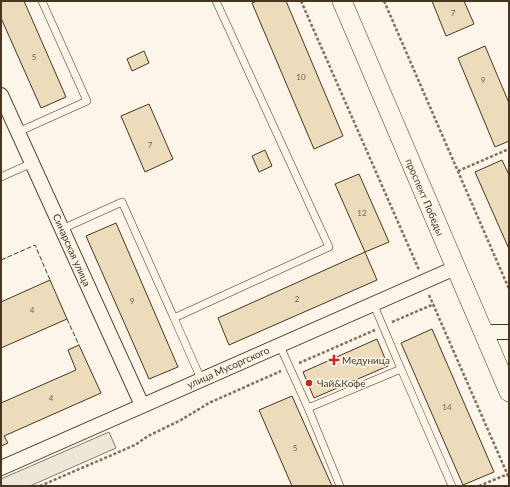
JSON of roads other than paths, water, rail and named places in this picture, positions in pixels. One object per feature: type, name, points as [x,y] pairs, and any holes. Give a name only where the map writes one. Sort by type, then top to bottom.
[{"type":"main road","name":"проспект Победы","points":[[342,1],[509,392]]},
{"type":"street","name":"Синарская улица","points":[[1,95],[142,405]]},
{"type":"street","name":"улица Мусоргского","points":[[1,468],[279,344],[455,268]]},
{"type":"street","points":[[484,332],[509,332]]},
{"type":"lane","points":[[18,132],[87,101],[42,1]]},
{"type":"lane","points":[[174,318],[328,247],[216,1]]},
{"type":"lane","points":[[1,177],[32,164]]},
{"type":"lane","points":[[62,229],[122,202],[201,379]]},
{"type":"lane","points":[[373,303],[452,486]]},
{"type":"lane","points":[[279,344],[308,408],[340,486]]},
{"type":"lane","points":[[308,408],[401,369]]},
{"type":"place","name":"Медуница","points":[[334,360]]},
{"type":"place","name":"Чай&Кофе","points":[[309,383]]}]
